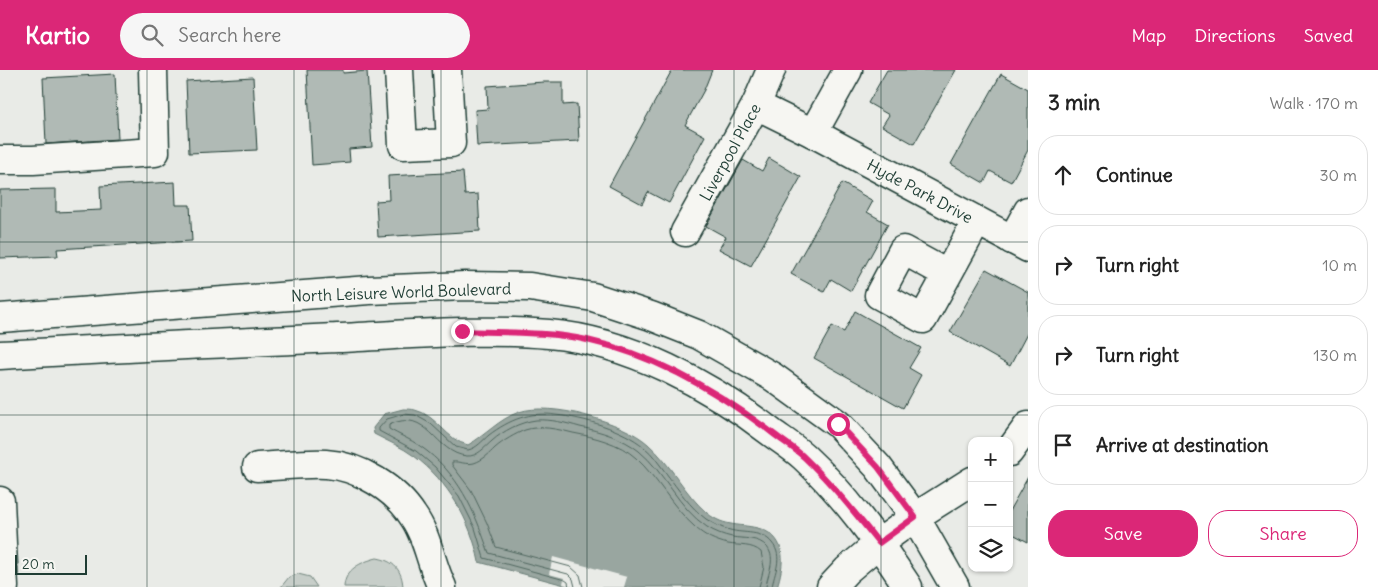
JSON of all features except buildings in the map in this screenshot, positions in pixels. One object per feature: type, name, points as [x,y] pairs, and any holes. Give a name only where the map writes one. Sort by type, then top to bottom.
[{"type":"street","points":[[0,160],[33,160],[155,152],[153,70]]},
{"type":"street","points":[[399,70],[403,145],[451,143],[447,70]]},
{"type":"street","name":"Liverpool Place","points":[[686,232],[756,105],[771,70]]},
{"type":"street","points":[[813,133],[848,70]]},
{"type":"street","name":"Hyde Park Drive","points":[[756,105],[813,133],[1020,244]]},
{"type":"street","points":[[1020,244],[1028,211]]},
{"type":"street","points":[[947,274],[977,221]]},
{"type":"street","name":"North Leisure World Boulevard","points":[[0,318],[369,290],[465,286],[530,287],[593,298],[651,316],[699,335],[773,377],[838,424],[878,467],[915,517],[955,587]]},
{"type":"street","points":[[0,355],[123,347],[367,337],[462,331],[550,334],[587,340],[631,353],[686,378],[751,416],[804,457],[846,501],[879,543],[908,587]]},
{"type":"street","points":[[1013,447],[1028,426]]},
{"type":"street","points":[[257,467],[328,464],[354,470],[376,481],[395,496],[414,516],[442,587]]},
{"type":"street","points":[[831,587],[847,570],[879,543],[915,517],[970,482]]},
{"type":"street","points":[[0,501],[4,587]]},
{"type":"shaded area","points":[[377,558],[388,561],[396,567],[401,576],[403,587],[344,587],[347,575],[355,567]]},
{"type":"shaded area","points":[[298,574],[310,577],[317,587],[281,587],[289,577]]},
{"type":"water","points":[[403,409],[423,413],[454,439],[468,445],[512,415],[532,409],[567,411],[605,421],[622,428],[637,436],[656,452],[691,497],[707,513],[720,521],[761,529],[770,533],[776,539],[782,554],[777,587],[572,587],[479,562],[464,517],[437,477],[409,453],[374,434],[373,428],[384,414]]},
{"type":"pier","points":[[553,557],[627,577],[624,587],[572,587],[563,584],[564,578],[549,574]]},
{"type":"route","points":[[462,331],[550,334],[587,340],[631,353],[686,378],[751,416],[804,457],[846,501],[879,543],[915,517],[878,467],[838,424]]}]
